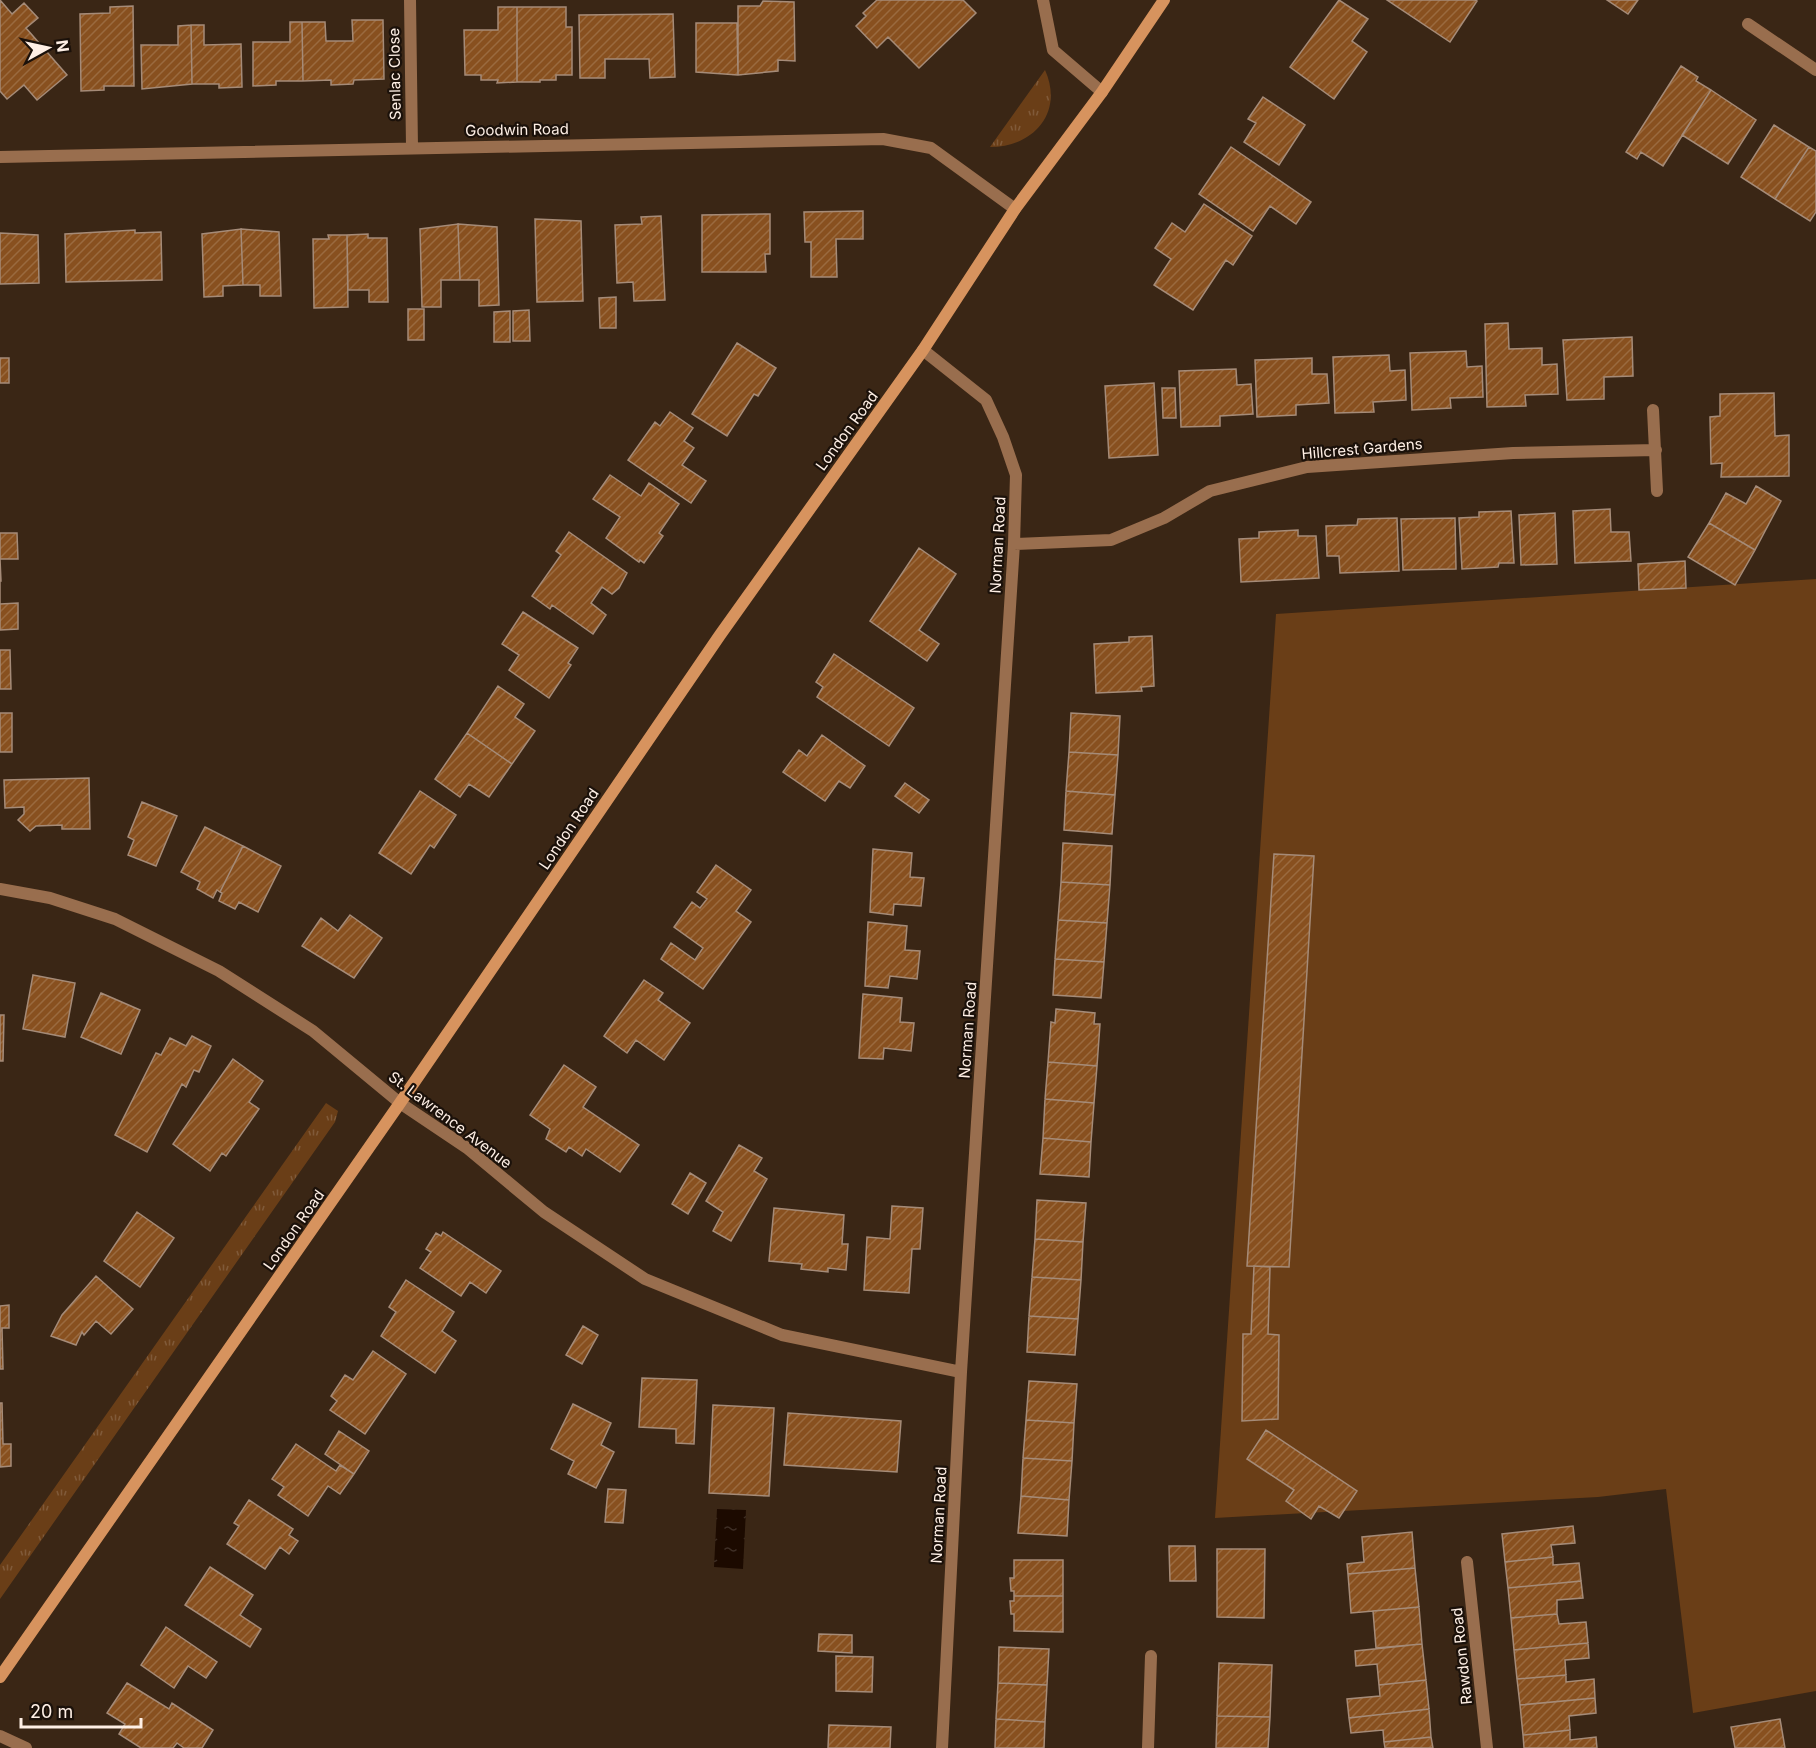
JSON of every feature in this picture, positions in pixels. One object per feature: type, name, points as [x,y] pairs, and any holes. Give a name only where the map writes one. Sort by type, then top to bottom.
[{"type":"main road","name":"London Road","points":[[0,1677],[400,1103],[720,635],[923,351],[1015,209],[1102,92],[1164,0]]},
{"type":"street","name":"Senlac Close","points":[[410,0],[412,147]]},
{"type":"street","points":[[1043,0],[1053,50],[1102,92]]},
{"type":"street","points":[[1748,24],[1816,70]]},
{"type":"street","name":"Goodwin Road","points":[[0,158],[412,147],[883,139],[931,148],[1015,209]]},
{"type":"street","name":"Norman Road","points":[[923,351],[986,400],[1004,436],[1016,475],[1014,544],[961,1372],[942,1748]]},
{"type":"street","points":[[1653,410],[1657,491]]},
{"type":"street","name":"Hillcrest Gardens","points":[[1014,544],[1111,540],[1164,518],[1210,491],[1307,467],[1514,453],[1656,450]]},
{"type":"street","name":"St. Lawrence Avenue","points":[[0,889],[50,898],[116,919],[219,971],[313,1031],[400,1103],[467,1148],[544,1212],[645,1279],[782,1335],[961,1372]]},
{"type":"street","name":"Rawdon Road","points":[[1467,1562],[1487,1748]]},
{"type":"street","points":[[1148,1748],[1151,1656]]},
{"type":"street","points":[[0,1736],[26,1748]]},
{"type":"green space","points":[[1045,70],[1050,85],[1051,100],[1048,113],[1041,124],[1032,134],[1020,141],[990,147]]},
{"type":"green space","points":[[1816,579],[1816,1691],[1693,1713],[1666,1489],[1598,1497],[1215,1518],[1276,614]]},
{"type":"green space","points":[[326,1103],[338,1111],[335,1122],[0,1599],[0,1565]]},
{"type":"water","points":[[717,1509],[746,1510],[743,1569],[714,1567]]},
{"type":"building","points":[[0,0],[12,14],[24,3],[38,18],[26,28],[67,75],[37,100],[24,85],[7,99],[0,91]]},
{"type":"building","points":[[877,0],[963,0],[976,13],[919,68],[888,37],[877,48],[856,26],[866,16],[863,13]]},
{"type":"building","points":[[1339,0],[1368,19],[1352,41],[1367,52],[1334,99],[1290,67]]},
{"type":"building","points":[[1387,0],[1475,0],[1477,1],[1450,42]]},
{"type":"building","points":[[1607,0],[1638,0],[1628,14]]},
{"type":"building","points":[[763,1],[794,2],[795,61],[778,60],[778,71],[738,75],[738,6],[760,6]]},
{"type":"building","points":[[133,6],[134,86],[104,86],[104,90],[81,91],[80,14],[110,13],[110,7]]},
{"type":"building","points":[[498,7],[517,7],[517,82],[497,83],[498,80],[481,80],[481,75],[465,75],[464,30],[498,30]]},
{"type":"building","points":[[517,7],[566,7],[566,27],[572,27],[572,75],[556,75],[556,80],[517,82]]},
{"type":"building","points":[[673,14],[675,77],[650,78],[649,59],[605,59],[605,78],[580,78],[579,15]]},
{"type":"building","points":[[352,20],[383,20],[384,79],[354,80],[353,84],[331,85],[331,80],[303,81],[302,22],[325,22],[326,41],[353,41]]},
{"type":"building","points":[[290,22],[302,22],[303,81],[276,81],[276,85],[253,86],[253,42],[290,42]]},
{"type":"building","points":[[696,23],[737,23],[738,75],[696,72]]},
{"type":"building","points":[[191,25],[204,25],[204,45],[241,44],[242,87],[219,88],[219,84],[192,84]]},
{"type":"building","points":[[191,25],[192,84],[142,89],[141,45],[178,45],[178,26]]},
{"type":"building","points":[[1681,66],[1698,77],[1696,81],[1711,90],[1663,166],[1641,152],[1637,159],[1626,152]]},
{"type":"building","points":[[1711,90],[1756,120],[1728,164],[1682,135]]},
{"type":"building","points":[[1263,97],[1305,125],[1279,165],[1244,142],[1256,123],[1248,119]]},
{"type":"building","points":[[1774,125],[1809,147],[1775,199],[1741,177]]},
{"type":"building","points":[[1231,147],[1311,202],[1296,224],[1270,206],[1253,231],[1199,194]]},
{"type":"building","points":[[1809,147],[1816,151],[1816,212],[1810,221],[1775,199]]},
{"type":"building","points":[[1204,204],[1252,236],[1233,265],[1226,260],[1193,310],[1154,285],[1171,259],[1155,248],[1172,223],[1185,232]]},
{"type":"building","points":[[863,211],[863,239],[836,239],[837,277],[811,277],[811,242],[805,242],[804,212]]},
{"type":"building","points":[[770,214],[770,254],[765,254],[766,272],[702,272],[702,215]]},
{"type":"building","points":[[661,216],[665,300],[634,301],[633,282],[617,283],[615,225],[642,224],[641,217]]},
{"type":"building","points":[[535,219],[581,221],[583,301],[537,302]]},
{"type":"building","points":[[458,224],[497,227],[499,305],[479,306],[479,280],[460,280]]},
{"type":"building","points":[[458,224],[460,280],[441,280],[441,307],[422,307],[420,229]]},
{"type":"building","points":[[241,229],[279,232],[281,296],[260,296],[260,285],[243,285]]},
{"type":"building","points":[[241,229],[243,285],[223,286],[223,296],[204,297],[202,234]]},
{"type":"building","points":[[135,230],[135,233],[161,232],[162,280],[66,282],[65,234]]},
{"type":"building","points":[[0,233],[38,235],[39,283],[0,284]]},
{"type":"building","points":[[368,234],[368,238],[387,238],[388,302],[369,302],[369,290],[348,290],[347,235]]},
{"type":"building","points":[[328,235],[347,235],[348,307],[314,308],[313,239],[329,239]]},
{"type":"building","points":[[616,297],[616,328],[600,328],[599,298]]},
{"type":"building","points":[[408,309],[424,309],[424,340],[408,340]]},
{"type":"building","points":[[529,310],[530,341],[513,341],[513,311]]},
{"type":"building","points":[[510,311],[510,342],[494,342],[494,312]]},
{"type":"building","points":[[1508,323],[1509,349],[1542,348],[1542,365],[1557,364],[1558,394],[1525,395],[1526,406],[1487,407],[1485,324]]},
{"type":"building","points":[[1632,337],[1633,376],[1604,377],[1604,399],[1567,400],[1563,340]]},
{"type":"building","points":[[737,343],[776,368],[758,396],[754,394],[727,436],[692,414]]},
{"type":"building","points":[[1466,351],[1467,367],[1482,366],[1483,397],[1450,398],[1451,408],[1412,410],[1410,353]]},
{"type":"building","points":[[1389,355],[1390,371],[1405,370],[1406,400],[1373,402],[1374,412],[1335,413],[1333,357]]},
{"type":"building","points":[[0,358],[9,358],[9,383],[0,383]]},
{"type":"building","points":[[1312,358],[1312,374],[1327,374],[1329,403],[1296,405],[1296,415],[1257,417],[1255,360]]},
{"type":"building","points":[[1236,369],[1237,385],[1251,384],[1253,414],[1220,416],[1220,426],[1181,427],[1179,371]]},
{"type":"building","points":[[1154,383],[1158,455],[1109,458],[1105,386]]},
{"type":"building","points":[[1162,388],[1175,388],[1176,418],[1163,418]]},
{"type":"building","points":[[1774,393],[1775,436],[1789,435],[1789,476],[1721,477],[1722,463],[1711,464],[1710,417],[1720,416],[1720,394]]},
{"type":"building","points":[[670,412],[693,428],[684,441],[694,448],[682,465],[706,481],[691,503],[628,460],[655,422],[660,426]]},
{"type":"building","points":[[610,475],[641,496],[649,483],[679,504],[659,533],[663,536],[644,563],[640,560],[639,562],[606,538],[620,517],[593,499]]},
{"type":"building","points":[[1756,486],[1781,501],[1755,550],[1709,523],[1726,493],[1746,504]]},
{"type":"building","points":[[1610,509],[1611,532],[1629,532],[1631,561],[1575,563],[1573,511]]},
{"type":"building","points":[[1511,511],[1514,563],[1499,563],[1498,567],[1462,569],[1459,518],[1479,517],[1479,512]]},
{"type":"building","points":[[1555,513],[1557,564],[1521,565],[1519,515]]},
{"type":"building","points":[[1397,518],[1399,571],[1340,573],[1339,556],[1327,556],[1326,526],[1357,525],[1358,519]]},
{"type":"building","points":[[1455,518],[1456,569],[1403,570],[1401,519]]},
{"type":"building","points":[[1709,523],[1755,550],[1735,585],[1688,557]]},
{"type":"building","points":[[1298,530],[1298,536],[1316,536],[1319,578],[1241,582],[1239,539],[1259,538],[1259,532]]},
{"type":"building","points":[[569,532],[627,573],[619,588],[612,594],[602,587],[591,603],[606,615],[593,634],[552,605],[550,609],[532,596],[561,555],[556,551]]},
{"type":"building","points":[[0,533],[17,533],[18,559],[0,559]]},
{"type":"building","points":[[919,548],[956,574],[919,630],[939,644],[927,661],[870,621]]},
{"type":"building","points":[[1685,561],[1686,588],[1639,590],[1638,564]]},
{"type":"building","points":[[18,603],[18,629],[0,630],[0,604]]},
{"type":"building","points":[[523,612],[578,648],[568,663],[571,665],[549,698],[509,670],[519,655],[502,644]]},
{"type":"building","points":[[1152,636],[1154,686],[1141,687],[1142,691],[1096,693],[1094,644],[1129,642],[1129,637]]},
{"type":"building","points":[[0,650],[10,650],[11,689],[0,689]]},
{"type":"building","points":[[834,654],[914,708],[889,746],[817,697],[823,687],[816,682]]},
{"type":"building","points":[[498,686],[524,704],[515,717],[535,731],[512,764],[467,733]]},
{"type":"building","points":[[0,713],[12,713],[12,752],[0,752]]},
{"type":"building","points":[[1071,713],[1120,716],[1118,755],[1069,752]]},
{"type":"building","points":[[467,733],[512,764],[489,797],[469,784],[460,797],[435,779]]},
{"type":"building","points":[[822,735],[865,766],[850,788],[839,781],[825,801],[783,772],[799,750],[807,756]]},
{"type":"building","points":[[1069,752],[1118,755],[1115,795],[1066,791]]},
{"type":"building","points":[[89,778],[90,829],[62,829],[62,825],[36,826],[30,831],[18,820],[24,814],[24,807],[5,808],[4,780]]},
{"type":"building","points":[[905,783],[929,800],[919,813],[895,796]]},
{"type":"building","points":[[420,791],[456,815],[434,848],[430,845],[411,874],[379,853]]},
{"type":"building","points":[[1066,791],[1115,795],[1112,834],[1064,830]]},
{"type":"building","points":[[142,802],[177,816],[156,866],[128,855],[134,840],[128,837]]},
{"type":"building","points":[[205,827],[243,846],[220,892],[217,890],[213,898],[197,889],[200,882],[181,872]]},
{"type":"building","points":[[1063,843],[1112,846],[1110,885],[1061,882]]},
{"type":"building","points":[[243,846],[281,866],[258,912],[239,902],[235,909],[219,901],[222,893],[220,892]]},
{"type":"building","points":[[873,849],[912,853],[910,877],[924,878],[921,906],[894,904],[893,915],[870,912]]},
{"type":"building","points":[[1274,854],[1314,856],[1289,1267],[1247,1266]]},
{"type":"building","points":[[716,865],[751,890],[736,911],[751,922],[703,989],[661,959],[671,943],[695,960],[703,948],[674,927],[692,902],[700,908],[707,899],[697,892]]},
{"type":"building","points":[[1061,882],[1110,885],[1107,923],[1058,920]]},
{"type":"building","points":[[350,915],[382,938],[354,978],[302,946],[321,918],[338,931]]},
{"type":"building","points":[[1058,920],[1107,923],[1104,962],[1055,959]]},
{"type":"building","points":[[868,922],[907,926],[905,950],[920,951],[917,979],[890,976],[888,988],[865,986]]},
{"type":"building","points":[[1055,959],[1104,962],[1101,998],[1053,995]]},
{"type":"building","points":[[33,975],[75,983],[65,1037],[23,1029]]},
{"type":"building","points":[[644,980],[663,993],[658,1000],[690,1023],[664,1060],[636,1040],[627,1053],[604,1036]]},
{"type":"building","points":[[101,993],[140,1010],[121,1054],[81,1037]]},
{"type":"building","points":[[863,994],[902,998],[900,1022],[914,1023],[911,1051],[884,1048],[883,1059],[859,1058]]},
{"type":"building","points":[[1056,1009],[1095,1013],[1094,1024],[1100,1024],[1097,1066],[1048,1062],[1051,1022],[1055,1023]]},
{"type":"building","points":[[0,1015],[4,1015],[3,1061],[0,1061]]},
{"type":"building","points":[[192,1036],[211,1046],[199,1072],[194,1070],[186,1087],[182,1084],[147,1152],[115,1135],[156,1053],[161,1055],[170,1038],[186,1046]]},
{"type":"building","points":[[233,1059],[263,1081],[249,1102],[259,1109],[226,1156],[222,1153],[210,1171],[173,1144]]},
{"type":"building","points":[[1048,1062],[1097,1066],[1094,1103],[1045,1099]]},
{"type":"building","points":[[564,1065],[596,1087],[583,1107],[639,1145],[620,1172],[586,1149],[582,1156],[569,1147],[566,1152],[546,1139],[550,1129],[530,1115]]},
{"type":"building","points":[[1045,1099],[1094,1103],[1091,1142],[1043,1138]]},
{"type":"building","points":[[1043,1138],[1091,1142],[1089,1177],[1040,1174]]},
{"type":"building","points":[[739,1145],[762,1158],[754,1171],[767,1179],[731,1241],[713,1231],[723,1212],[706,1201]]},
{"type":"building","points":[[690,1173],[706,1183],[688,1214],[672,1204]]},
{"type":"building","points":[[1037,1200],[1086,1203],[1083,1242],[1035,1239]]},
{"type":"building","points":[[892,1206],[923,1208],[920,1249],[912,1249],[909,1293],[864,1290],[867,1237],[890,1239]]},
{"type":"building","points":[[774,1208],[844,1215],[842,1244],[848,1244],[846,1270],[828,1268],[828,1272],[801,1269],[802,1264],[769,1261]]},
{"type":"building","points":[[137,1212],[174,1238],[140,1287],[104,1261]]},
{"type":"building","points":[[443,1232],[501,1271],[486,1293],[470,1282],[461,1296],[420,1268],[431,1252],[426,1249],[436,1233],[441,1236]]},
{"type":"building","points":[[1035,1239],[1083,1242],[1081,1280],[1032,1277]]},
{"type":"building","points":[[1254,1266],[1270,1267],[1268,1334],[1279,1335],[1278,1419],[1242,1421],[1243,1334],[1251,1334]]},
{"type":"building","points":[[96,1276],[133,1309],[111,1334],[96,1321],[84,1335],[82,1332],[76,1345],[51,1336],[62,1315]]},
{"type":"building","points":[[1032,1277],[1081,1280],[1078,1319],[1029,1316]]},
{"type":"building","points":[[406,1280],[454,1312],[442,1331],[456,1341],[435,1373],[381,1336],[396,1312],[389,1307]]},
{"type":"building","points":[[9,1305],[9,1328],[2,1328],[3,1369],[0,1369],[0,1306]]},
{"type":"building","points":[[1029,1316],[1078,1319],[1075,1355],[1027,1352]]},
{"type":"building","points":[[583,1326],[598,1335],[582,1364],[566,1355]]},
{"type":"building","points":[[373,1351],[406,1374],[365,1434],[330,1410],[337,1401],[331,1396],[345,1375],[353,1380]]},
{"type":"building","points":[[642,1378],[697,1380],[694,1444],[676,1443],[676,1429],[639,1427]]},
{"type":"building","points":[[1029,1381],[1077,1384],[1074,1423],[1026,1420]]},
{"type":"building","points":[[0,1403],[2,1403],[3,1444],[11,1444],[11,1466],[0,1467]]},
{"type":"building","points":[[573,1404],[611,1423],[601,1445],[614,1452],[596,1488],[568,1474],[574,1461],[551,1449]]},
{"type":"building","points":[[713,1405],[774,1408],[769,1496],[709,1493]]},
{"type":"building","points":[[788,1413],[901,1421],[897,1472],[784,1465]]},
{"type":"building","points":[[1026,1420],[1074,1423],[1072,1461],[1023,1458]]},
{"type":"building","points":[[1266,1430],[1357,1491],[1339,1518],[1319,1506],[1311,1519],[1286,1501],[1294,1490],[1247,1459]]},
{"type":"building","points":[[339,1431],[369,1451],[354,1474],[325,1454]]},
{"type":"building","points":[[296,1444],[336,1471],[340,1465],[354,1474],[340,1494],[328,1486],[308,1516],[278,1495],[284,1487],[272,1479]]},
{"type":"building","points":[[1023,1458],[1072,1461],[1069,1500],[1021,1496]]},
{"type":"building","points":[[608,1489],[626,1490],[623,1523],[605,1522]]},
{"type":"building","points":[[1021,1496],[1069,1500],[1067,1536],[1018,1533]]},
{"type":"building","points":[[249,1500],[293,1529],[289,1535],[298,1541],[289,1554],[280,1547],[265,1569],[227,1544],[239,1526],[234,1523]]},
{"type":"building","points":[[1573,1526],[1575,1543],[1551,1545],[1553,1557],[1505,1562],[1502,1534]]},
{"type":"building","points":[[1412,1532],[1415,1568],[1348,1574],[1347,1564],[1364,1562],[1362,1537]]},
{"type":"building","points":[[1169,1546],[1195,1546],[1196,1581],[1170,1581]]},
{"type":"building","points":[[1217,1549],[1265,1549],[1264,1618],[1217,1617]]},
{"type":"building","points":[[1553,1557],[1553,1565],[1579,1563],[1581,1581],[1508,1588],[1505,1562]]},
{"type":"building","points":[[1014,1560],[1063,1560],[1063,1596],[1014,1596],[1014,1591],[1011,1591],[1010,1578],[1014,1578]]},
{"type":"building","points":[[210,1567],[253,1595],[240,1615],[261,1629],[250,1647],[185,1605]]},
{"type":"building","points":[[1415,1568],[1419,1607],[1351,1613],[1348,1574]]},
{"type":"building","points":[[1581,1581],[1583,1598],[1557,1600],[1557,1614],[1511,1618],[1508,1588]]},
{"type":"building","points":[[1014,1596],[1063,1596],[1063,1632],[1014,1631],[1014,1614],[1011,1614],[1010,1601],[1014,1601]]},
{"type":"building","points":[[1419,1607],[1422,1644],[1376,1648],[1373,1611]]},
{"type":"building","points":[[1557,1614],[1559,1624],[1586,1622],[1588,1643],[1514,1650],[1511,1618]]},
{"type":"building","points":[[166,1627],[217,1662],[206,1678],[188,1666],[174,1688],[141,1665]]},
{"type":"building","points":[[819,1634],[852,1635],[852,1653],[818,1651]]},
{"type":"building","points":[[1588,1643],[1589,1658],[1565,1660],[1566,1675],[1517,1679],[1514,1650]]},
{"type":"building","points":[[1422,1644],[1426,1680],[1379,1685],[1377,1664],[1356,1666],[1355,1651]]},
{"type":"building","points":[[999,1647],[1049,1649],[1047,1685],[998,1683]]},
{"type":"building","points":[[836,1656],[873,1657],[872,1692],[836,1691]]},
{"type":"building","points":[[1219,1663],[1272,1665],[1270,1717],[1217,1716]]},
{"type":"building","points":[[1566,1675],[1566,1682],[1594,1679],[1595,1698],[1520,1705],[1517,1679]]},
{"type":"building","points":[[1426,1680],[1429,1709],[1349,1718],[1347,1699],[1380,1696],[1379,1685]]},
{"type":"building","points":[[127,1683],[169,1709],[172,1703],[213,1730],[202,1748],[184,1748],[177,1743],[173,1748],[141,1748],[119,1734],[125,1724],[107,1713]]},
{"type":"building","points":[[998,1683],[1047,1685],[1045,1722],[996,1719]]},
{"type":"building","points":[[1595,1698],[1596,1713],[1569,1716],[1570,1730],[1523,1735],[1520,1705]]},
{"type":"building","points":[[1429,1709],[1431,1737],[1384,1742],[1383,1730],[1351,1733],[1349,1718]]},
{"type":"building","points":[[1217,1716],[1270,1717],[1268,1748],[1216,1748]]},
{"type":"building","points":[[996,1719],[1045,1722],[1044,1748],[995,1748]]},
{"type":"building","points":[[1780,1719],[1785,1748],[1735,1748],[1731,1727]]},
{"type":"building","points":[[829,1725],[891,1727],[890,1748],[828,1748]]},
{"type":"building","points":[[1570,1730],[1570,1740],[1596,1737],[1597,1748],[1524,1748],[1523,1735]]},
{"type":"building","points":[[1431,1737],[1433,1748],[1385,1748],[1384,1742]]}]
